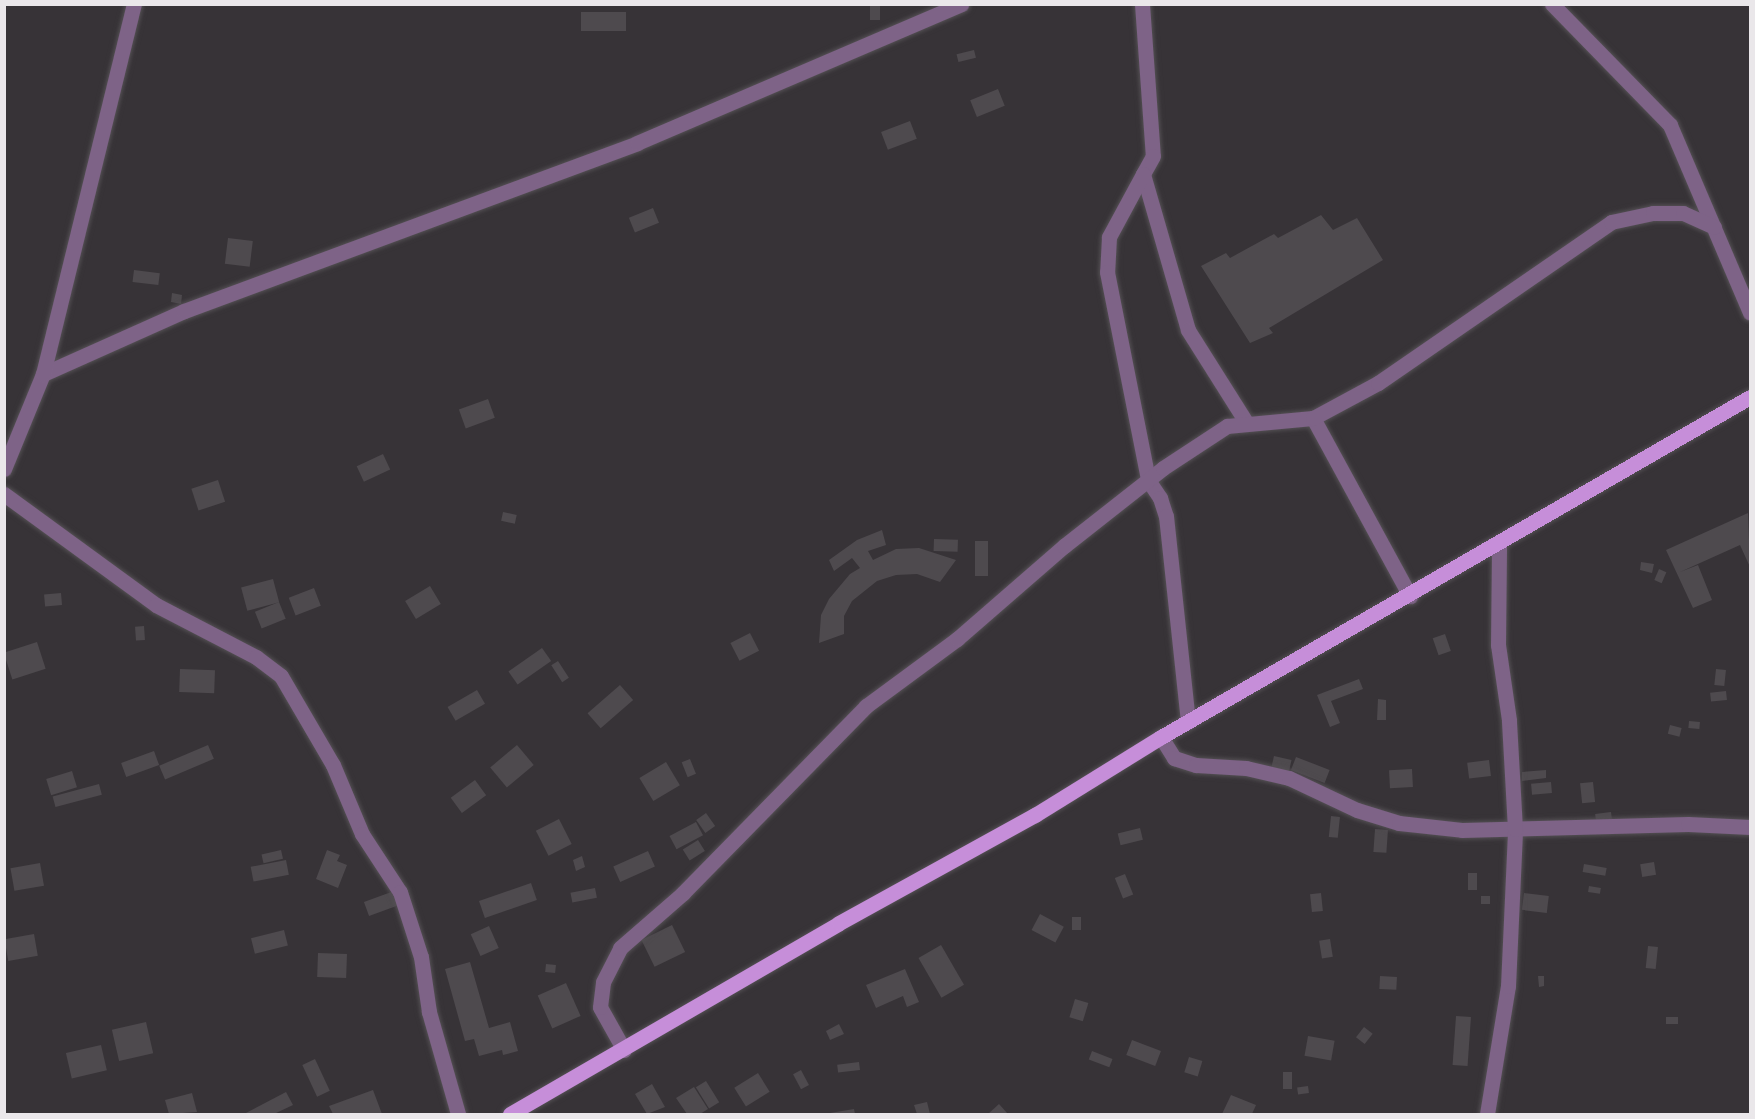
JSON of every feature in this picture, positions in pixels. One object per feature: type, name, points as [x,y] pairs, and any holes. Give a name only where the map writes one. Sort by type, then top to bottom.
[{"type":"main road","points":[[510,1114],[624,1050],[839,923],[1035,815],[1161,737],[1499,545],[1750,397]]},
{"type":"street","points":[[4,469],[42,374],[134,4]]},
{"type":"street","points":[[42,374],[195,307],[637,143],[961,4]]},
{"type":"street","points":[[1142,4],[1153,156],[1109,237],[1107,262],[1148,480],[1160,498],[1170,541],[1188,722]]},
{"type":"street","points":[[1552,4],[1670,125],[1750,313]]},
{"type":"street","points":[[1143,174],[1188,330],[1246,422]]},
{"type":"street","points":[[624,1050],[600,1007],[603,982],[620,948],[691,885],[866,706],[957,639],[1064,546],[1148,480],[1227,426],[1246,422],[1313,418],[1378,382],[1611,222],[1653,213],[1683,213],[1714,227]]},
{"type":"street","points":[[1313,418],[1410,596]]},
{"type":"street","points":[[4,494],[156,605],[256,657],[281,676],[333,765],[362,834],[400,892],[421,957],[429,1012],[459,1114]]},
{"type":"street","points":[[1487,1114],[1508,986],[1515,829],[1509,720],[1498,645],[1499,545]]},
{"type":"street","points":[[1161,737],[1174,758],[1196,765],[1246,768],[1289,778],[1357,810],[1399,824],[1462,830],[1688,824],[1750,827]]},
{"type":"building","points":[[870,4],[880,4],[880,20],[870,20]]},
{"type":"building","points":[[581,12],[626,12],[626,31],[581,31]]},
{"type":"building","points":[[974,50],[976,58],[958,62],[957,54]]},
{"type":"building","points":[[998,89],[1005,106],[977,117],[970,100]]},
{"type":"building","points":[[910,121],[917,139],[888,150],[881,132]]},
{"type":"building","points":[[653,208],[659,223],[635,233],[629,218]]},
{"type":"building","points":[[1321,215],[1333,230],[1357,218],[1383,260],[1269,328],[1273,333],[1250,343],[1201,266],[1226,253],[1230,258],[1274,234],[1278,238]]},
{"type":"building","points":[[228,238],[253,241],[250,267],[225,264]]},
{"type":"building","points":[[134,270],[160,273],[158,285],[133,282]]},
{"type":"building","points":[[172,293],[182,295],[181,304],[171,302]]},
{"type":"building","points":[[488,399],[495,418],[466,428],[459,410]]},
{"type":"building","points":[[383,454],[390,469],[364,482],[357,466]]},
{"type":"building","points":[[218,480],[225,502],[198,511],[191,489]]},
{"type":"building","points":[[503,512],[517,515],[515,524],[501,521]]},
{"type":"building","points":[[1748,513],[1750,567],[1740,545],[1680,572],[1698,565],[1712,600],[1693,608],[1666,550]]},
{"type":"building","points":[[882,530],[886,545],[868,551],[873,560],[896,549],[919,548],[956,560],[940,582],[917,574],[896,575],[877,581],[852,601],[844,616],[844,634],[819,643],[821,615],[829,599],[850,574],[860,568],[852,558],[834,571],[829,560],[857,540]]},
{"type":"building","points":[[934,539],[958,540],[958,552],[934,551]]},
{"type":"building","points":[[975,541],[988,541],[988,576],[975,576]]},
{"type":"building","points":[[1641,562],[1654,564],[1652,573],[1640,570]]},
{"type":"building","points":[[1659,569],[1666,572],[1662,583],[1654,580]]},
{"type":"building","points":[[273,579],[279,602],[247,611],[241,588]]},
{"type":"building","points":[[430,586],[441,604],[416,619],[405,601]]},
{"type":"building","points":[[314,588],[321,606],[296,615],[289,598]]},
{"type":"building","points":[[61,593],[62,605],[45,606],[44,594]]},
{"type":"building","points":[[279,602],[286,619],[262,628],[255,612]]},
{"type":"building","points":[[144,626],[145,640],[136,641],[135,627]]},
{"type":"building","points":[[750,633],[759,651],[739,661],[730,643]]},
{"type":"building","points":[[1445,634],[1451,651],[1439,655],[1433,638]]},
{"type":"building","points":[[37,642],[46,669],[12,679],[4,653]]},
{"type":"building","points":[[542,648],[551,661],[518,685],[508,672]]},
{"type":"building","points":[[558,661],[569,678],[562,682],[551,665]]},
{"type":"building","points":[[180,669],[215,670],[214,693],[179,692]]},
{"type":"building","points":[[1716,669],[1726,670],[1724,686],[1714,685]]},
{"type":"building","points":[[1359,679],[1363,689],[1331,701],[1340,723],[1330,727],[1317,695]]},
{"type":"building","points":[[620,685],[633,700],[601,728],[588,713]]},
{"type":"building","points":[[477,690],[485,704],[456,721],[448,707]]},
{"type":"building","points":[[1726,691],[1727,700],[1711,702],[1710,693]]},
{"type":"building","points":[[1378,699],[1386,700],[1386,720],[1377,720]]},
{"type":"building","points":[[1689,721],[1700,722],[1699,729],[1688,728]]},
{"type":"building","points":[[1670,725],[1682,728],[1679,737],[1668,734]]},
{"type":"building","points":[[208,745],[214,759],[165,780],[159,766]]},
{"type":"building","points":[[517,745],[534,765],[507,787],[490,767]]},
{"type":"building","points":[[154,751],[159,765],[126,777],[121,763]]},
{"type":"building","points":[[1274,756],[1292,760],[1288,774],[1271,770]]},
{"type":"building","points":[[1296,757],[1330,770],[1325,783],[1291,770]]},
{"type":"building","points":[[690,759],[696,774],[688,777],[682,762]]},
{"type":"building","points":[[1489,760],[1491,776],[1469,779],[1467,763]]},
{"type":"building","points":[[666,762],[680,785],[653,801],[639,778]]},
{"type":"building","points":[[1412,769],[1413,787],[1390,788],[1389,770]]},
{"type":"building","points":[[1546,770],[1546,778],[1522,781],[1522,772]]},
{"type":"building","points":[[72,771],[77,787],[51,795],[46,779]]},
{"type":"building","points":[[475,780],[486,795],[462,813],[451,798]]},
{"type":"building","points":[[1551,782],[1552,793],[1532,795],[1531,784]]},
{"type":"building","points":[[1593,782],[1595,802],[1582,803],[1580,783]]},
{"type":"building","points":[[99,784],[102,795],[55,807],[53,796]]},
{"type":"building","points":[[1611,812],[1612,820],[1596,822],[1595,814]]},
{"type":"building","points":[[706,813],[715,826],[705,833],[696,820]]},
{"type":"building","points":[[1331,816],[1340,817],[1338,838],[1329,837]]},
{"type":"building","points":[[559,819],[572,844],[549,856],[536,831]]},
{"type":"building","points":[[696,822],[703,835],[677,849],[670,836]]},
{"type":"building","points":[[1140,828],[1143,840],[1121,845],[1118,834]]},
{"type":"building","points":[[1375,829],[1388,830],[1386,853],[1373,852]]},
{"type":"building","points":[[698,840],[705,851],[690,861],[683,850]]},
{"type":"building","points":[[281,850],[283,859],[264,863],[262,854]]},
{"type":"building","points":[[327,850],[340,855],[337,861],[347,865],[338,888],[316,879]]},
{"type":"building","points":[[648,851],[655,867],[620,882],[613,866]]},
{"type":"building","points":[[582,856],[585,867],[576,871],[573,860]]},
{"type":"building","points":[[286,860],[289,875],[254,882],[251,867]]},
{"type":"building","points":[[1654,862],[1656,875],[1642,877],[1640,864]]},
{"type":"building","points":[[40,863],[44,886],[14,891],[10,868]]},
{"type":"building","points":[[1584,864],[1607,868],[1605,876],[1583,872]]},
{"type":"building","points":[[1468,873],[1477,873],[1477,890],[1468,890]]},
{"type":"building","points":[[1125,874],[1133,894],[1123,899],[1115,878]]},
{"type":"building","points":[[531,883],[537,900],[485,918],[479,901]]},
{"type":"building","points":[[1589,886],[1601,888],[1600,894],[1588,892]]},
{"type":"building","points":[[595,888],[597,898],[572,903],[570,893]]},
{"type":"building","points":[[394,891],[399,905],[369,916],[364,902]]},
{"type":"building","points":[[1321,893],[1323,911],[1312,912],[1310,894]]},
{"type":"building","points":[[1524,893],[1549,896],[1547,913],[1522,910]]},
{"type":"building","points":[[1481,896],[1490,896],[1490,904],[1481,904]]},
{"type":"building","points":[[1040,914],[1064,927],[1055,943],[1032,930]]},
{"type":"building","points":[[1072,917],[1081,917],[1081,930],[1072,930]]},
{"type":"building","points":[[672,925],[685,952],[655,967],[641,940]]},
{"type":"building","points":[[489,926],[499,948],[480,956],[471,934]]},
{"type":"building","points":[[284,930],[288,946],[255,954],[251,938]]},
{"type":"building","points":[[34,934],[38,956],[8,961],[4,939]]},
{"type":"building","points":[[1330,939],[1333,957],[1322,958],[1319,941]]},
{"type":"building","points":[[941,945],[964,985],[941,998],[918,958]]},
{"type":"building","points":[[1648,946],[1658,947],[1656,969],[1646,968]]},
{"type":"building","points":[[318,953],[347,954],[346,978],[317,977]]},
{"type":"building","points":[[470,962],[489,1028],[510,1022],[518,1051],[503,1055],[502,1050],[479,1056],[474,1039],[465,1041],[445,969]]},
{"type":"building","points":[[546,964],[556,965],[555,973],[545,972]]},
{"type":"building","points":[[905,969],[919,1002],[907,1007],[903,996],[876,1008],[866,985]]},
{"type":"building","points":[[1380,976],[1397,977],[1396,990],[1379,989]]},
{"type":"building","points":[[1538,976],[1544,976],[1544,986],[1539,987]]},
{"type":"building","points":[[566,983],[581,1016],[552,1028],[538,996]]},
{"type":"building","points":[[1075,999],[1088,1003],[1083,1021],[1069,1017]]},
{"type":"building","points":[[1456,1016],[1471,1017],[1468,1066],[1453,1065]]},
{"type":"building","points":[[1666,1017],[1678,1017],[1678,1024],[1666,1024]]},
{"type":"building","points":[[146,1022],[153,1053],[119,1061],[112,1030]]},
{"type":"building","points":[[839,1024],[844,1034],[830,1040],[826,1031]]},
{"type":"building","points":[[1364,1027],[1373,1034],[1365,1044],[1356,1037]]},
{"type":"building","points":[[1308,1036],[1335,1041],[1331,1060],[1305,1056]]},
{"type":"building","points":[[1132,1040],[1161,1051],[1155,1066],[1126,1055]]},
{"type":"building","points":[[101,1045],[107,1070],[72,1078],[66,1053]]},
{"type":"building","points":[[1092,1051],[1113,1059],[1109,1067],[1089,1059]]},
{"type":"building","points":[[1189,1057],[1202,1061],[1198,1076],[1184,1072]]},
{"type":"building","points":[[315,1059],[330,1091],[317,1097],[302,1065]]},
{"type":"building","points":[[859,1062],[860,1070],[838,1073],[837,1065]]},
{"type":"building","points":[[801,1070],[809,1085],[801,1089],[793,1074]]},
{"type":"building","points":[[1283,1072],[1292,1072],[1292,1089],[1283,1089]]},
{"type":"building","points":[[758,1073],[770,1092],[746,1106],[734,1088]]},
{"type":"building","points":[[706,1081],[719,1102],[709,1109],[696,1087]]},
{"type":"building","points":[[652,1084],[665,1107],[647,1114],[635,1094]]},
{"type":"building","points":[[1308,1086],[1309,1093],[1298,1094],[1297,1088]]},
{"type":"building","points":[[694,1087],[708,1109],[700,1114],[687,1114],[676,1098]]},
{"type":"building","points":[[373,1090],[382,1114],[333,1114],[329,1106]]},
{"type":"building","points":[[286,1092],[293,1105],[274,1114],[244,1114]]},
{"type":"building","points":[[192,1093],[197,1112],[169,1114],[165,1100]]},
{"type":"building","points":[[1231,1095],[1256,1105],[1252,1114],[1222,1114]]},
{"type":"building","points":[[927,1102],[930,1114],[917,1114],[914,1105]]},
{"type":"building","points":[[999,1104],[1008,1114],[988,1114]]},
{"type":"building","points":[[854,1109],[855,1114],[830,1114],[830,1113]]}]
